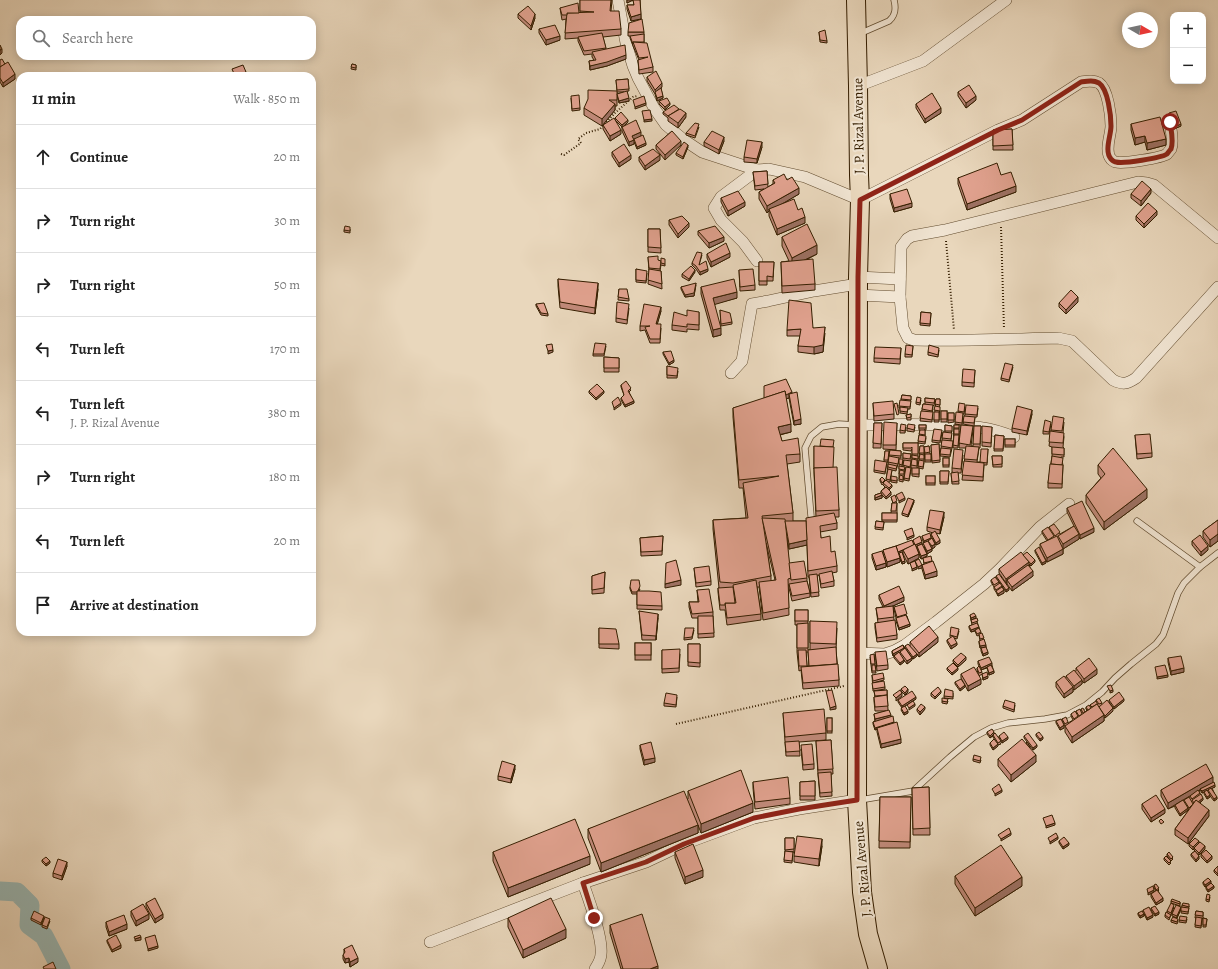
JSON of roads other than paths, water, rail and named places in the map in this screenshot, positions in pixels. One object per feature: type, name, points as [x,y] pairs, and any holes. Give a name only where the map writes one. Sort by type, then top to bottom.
[{"type":"main road","name":"J. P. Rizal Avenue","points":[[856,0],[860,200],[858,285],[857,800],[862,892],[868,934],[878,969]]},
{"type":"street","points":[[618,0],[626,43],[633,66],[646,94],[666,125],[684,140],[702,152],[757,170],[768,169],[805,177],[860,200],[998,130],[1022,120],[1081,82],[1091,81],[1100,84],[1104,89],[1109,106],[1111,127],[1108,152],[1110,159],[1116,162],[1124,163],[1157,158],[1167,154],[1172,143],[1170,122]]},
{"type":"street","points":[[858,86],[923,61],[1006,0]]},
{"type":"street","points":[[757,170],[720,197],[714,208],[721,220],[743,242],[757,261]]},
{"type":"street","points":[[1218,238],[1154,185],[1138,182],[945,230],[912,236],[904,242],[901,247],[900,297],[903,328],[908,338],[914,340],[955,341],[1058,338],[1072,340],[1113,380],[1121,384],[1128,383],[1136,378],[1218,287]]},
{"type":"street","points":[[731,373],[742,361],[752,304],[814,291],[900,279]]},
{"type":"street","points":[[858,285],[900,297]]},
{"type":"street","points":[[858,425],[905,424],[970,426],[994,430],[1014,437]]},
{"type":"street","points":[[857,653],[885,654],[904,645],[984,584],[1040,527],[1070,504]]},
{"type":"street","points":[[430,942],[583,883],[646,862],[684,844],[754,818],[857,800]]},
{"type":"street","points":[[583,883],[602,946],[600,962],[595,969]]},
{"type":"lane","points":[[857,35],[889,21],[895,13],[894,0]]},
{"type":"lane","points":[[811,516],[805,448],[811,436],[822,427],[839,424],[858,425]]},
{"type":"lane","points":[[1137,521],[1200,567]]},
{"type":"lane","points":[[857,800],[913,791],[974,737],[991,728],[1067,715],[1086,705],[1131,664],[1156,644],[1163,635],[1178,593],[1184,583],[1200,567],[1218,553]]},
{"type":"waterway","points":[[0,891],[17,892],[30,905],[29,925],[44,936],[61,969]]}]
